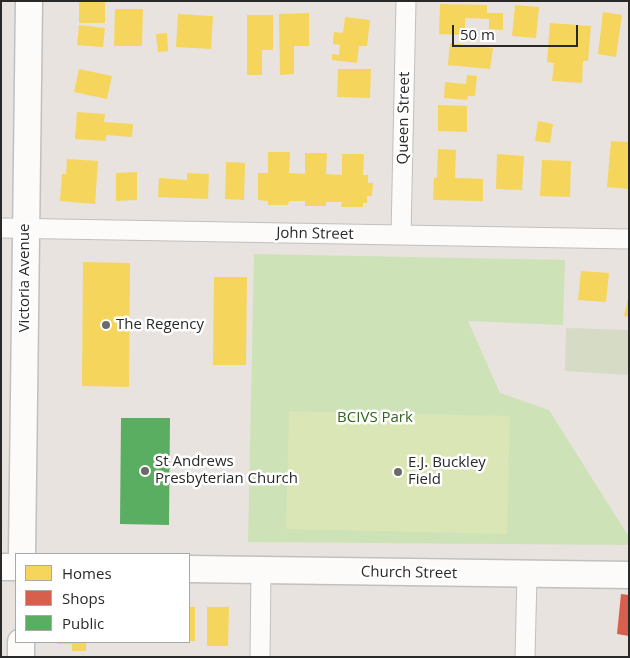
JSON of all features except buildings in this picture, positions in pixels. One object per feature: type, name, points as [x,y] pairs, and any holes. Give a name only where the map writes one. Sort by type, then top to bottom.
[{"type":"street","name":"Victoria Avenue","points":[[22,553],[13,229],[28,1]]},
{"type":"street","name":"Queen Street","points":[[401,235],[406,1]]},
{"type":"street","name":"John Street","points":[[13,229],[629,239]]},
{"type":"street","points":[[1,566],[15,566]]},
{"type":"street","name":"Church Street","points":[[190,570],[629,576]]},
{"type":"street","points":[[260,657],[261,571]]},
{"type":"street","points":[[525,657],[527,575]]},
{"type":"street","points":[[21,643],[21,657]]},
{"type":"green space","name":"BCIVS Park","points":[[254,254],[565,260],[563,325],[468,321],[500,393],[549,410],[629,537],[629,545],[248,542]]},
{"type":"green space","points":[[566,328],[629,330],[629,375],[565,371]]},
{"type":"green space","name":"E.J. Buckley Field","points":[[289,411],[510,416],[507,534],[286,529]]},
{"type":"place","name":"The Regency","points":[[106,325]]},
{"type":"place","name":"St Andrews Presbyterian Church","points":[[145,471]]},
{"type":"place","name":"E.J. Buckley Field","points":[[398,472]]}]
